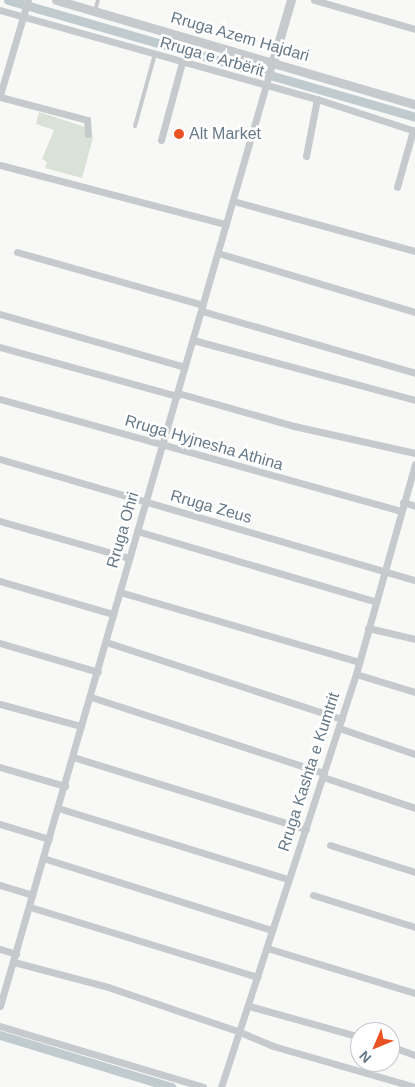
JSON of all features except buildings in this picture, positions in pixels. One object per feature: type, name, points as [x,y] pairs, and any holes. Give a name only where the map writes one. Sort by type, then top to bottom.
[{"type":"street","name":"Rruga Azem Hajdari","points":[[56,0],[415,104]]},
{"type":"street","points":[[272,64],[291,0]]},
{"type":"street","points":[[314,0],[415,29]]},
{"type":"street","points":[[27,3],[0,96],[87,120],[88,134]]},
{"type":"street","name":"Rruga e Arbërit","points":[[0,10],[182,62],[267,84],[414,130]]},
{"type":"street","points":[[161,140],[182,62]]},
{"type":"street","name":"Rruga Ohri","points":[[0,1006],[91,697],[129,558],[163,446],[272,64]]},
{"type":"street","points":[[306,156],[317,99]]},
{"type":"street","points":[[397,187],[414,130]]},
{"type":"street","points":[[0,165],[226,224]]},
{"type":"street","points":[[233,202],[415,251]]},
{"type":"street","points":[[17,252],[415,373]]},
{"type":"street","points":[[218,254],[415,312]]},
{"type":"street","points":[[0,314],[185,367]]},
{"type":"street","points":[[193,340],[415,400]]},
{"type":"street","points":[[0,347],[294,426],[415,453]]},
{"type":"street","name":"Rruga Hyjnesha Athina","points":[[0,399],[401,511]]},
{"type":"street","name":"Rruga Zeus","points":[[0,459],[145,503],[415,580]]},
{"type":"street","name":"Rruga Kashta e Kumtrit","points":[[221,1087],[360,662],[415,464]]},
{"type":"street","points":[[403,502],[415,506]]},
{"type":"street","points":[[0,521],[129,558]]},
{"type":"street","points":[[137,531],[376,602]]},
{"type":"street","points":[[0,581],[113,614]]},
{"type":"street","points":[[120,592],[360,662]]},
{"type":"street","points":[[368,628],[415,639]]},
{"type":"street","points":[[106,642],[342,719]]},
{"type":"street","points":[[0,644],[98,672]]},
{"type":"street","points":[[356,674],[415,692]]},
{"type":"street","points":[[91,697],[415,808]]},
{"type":"street","points":[[0,704],[81,726]]},
{"type":"street","points":[[339,728],[415,754]]},
{"type":"street","points":[[73,756],[306,829]]},
{"type":"street","points":[[0,767],[65,786]]},
{"type":"street","points":[[58,808],[288,879]]},
{"type":"street","points":[[0,824],[49,839]]},
{"type":"street","points":[[330,845],[415,872]]},
{"type":"street","points":[[43,858],[272,930]]},
{"type":"street","points":[[0,885],[33,895]]},
{"type":"street","points":[[313,896],[415,927]]},
{"type":"street","points":[[30,907],[257,977]]},
{"type":"street","points":[[267,948],[415,993]]},
{"type":"street","points":[[0,949],[15,958],[240,1032],[273,1046],[415,1087]]},
{"type":"street","points":[[249,1006],[350,1034]]},
{"type":"street","points":[[0,1026],[203,1087]]},
{"type":"street","points":[[400,1050],[415,1055]]},
{"type":"lane","points":[[95,11],[98,0]]},
{"type":"lane","points":[[135,126],[155,54]]},
{"type":"shaded area","points":[[39,112],[82,126],[90,132],[93,138],[82,178],[45,168],[47,162],[42,159],[54,130],[36,124]]},
{"type":"waterway","points":[[8,0],[415,117]]},
{"type":"waterway","points":[[0,1035],[171,1087]]},
{"type":"place","name":"Alt Market","points":[[179,134]]}]
